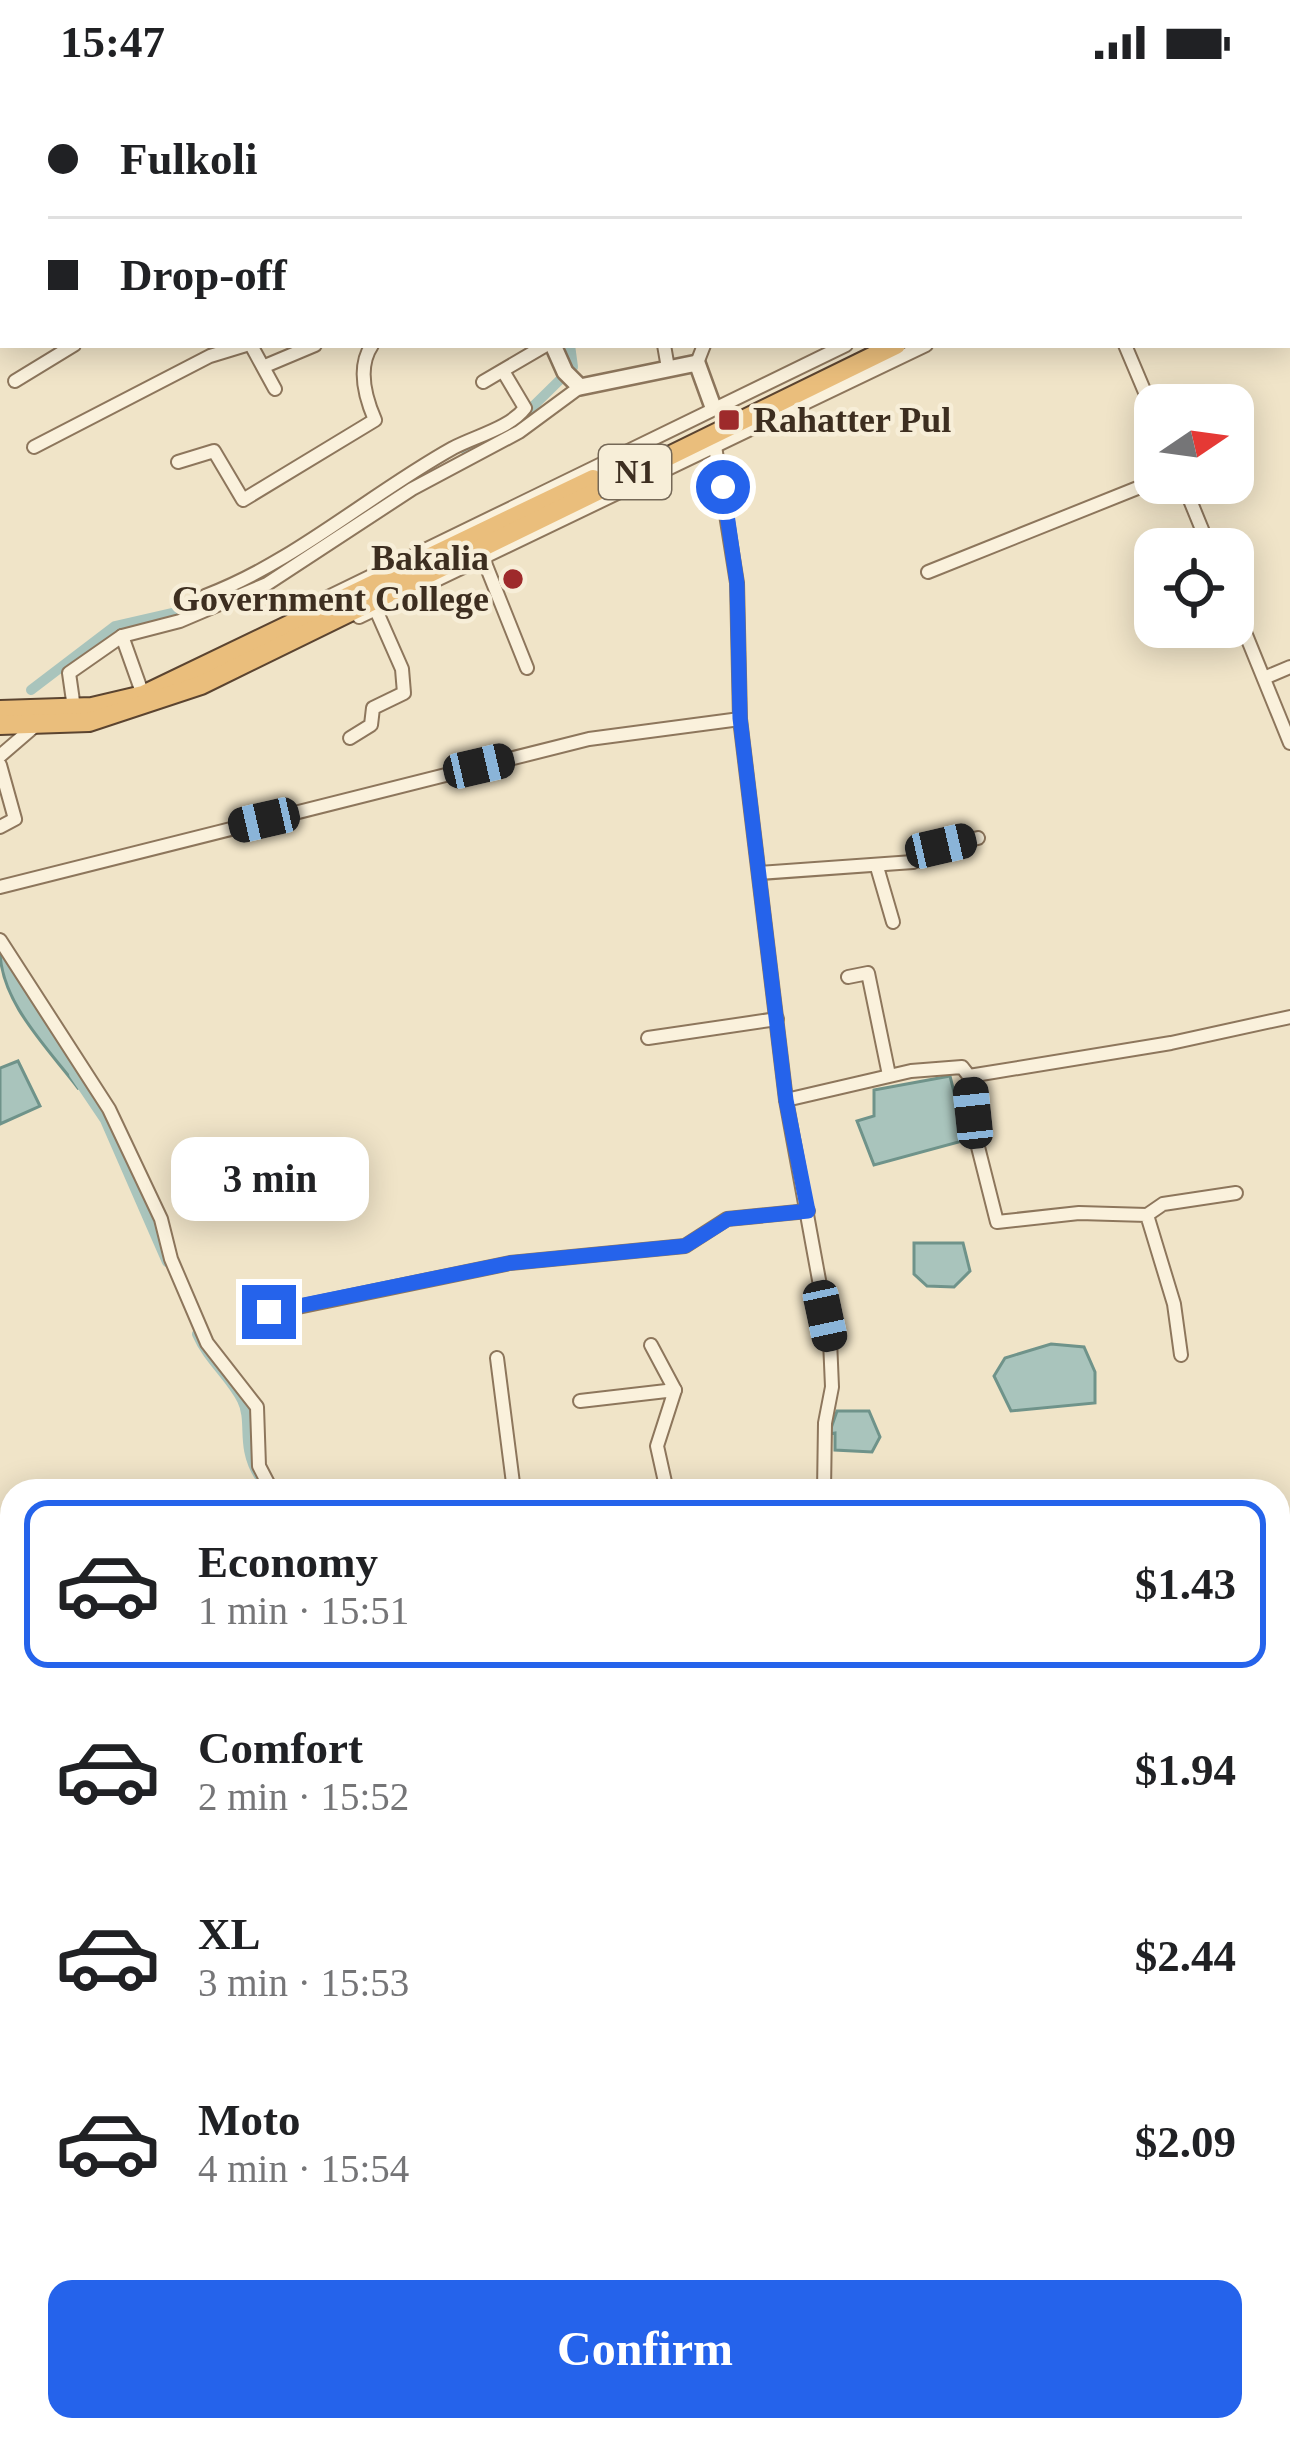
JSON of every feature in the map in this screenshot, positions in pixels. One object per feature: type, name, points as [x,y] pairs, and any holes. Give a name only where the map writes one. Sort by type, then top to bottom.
[{"type":"highway","name":"N1","points":[[2,711],[74,708],[143,695],[227,666],[310,614],[864,348]]},
{"type":"highway","name":"N1","points":[[2,711],[37,724],[88,722],[148,706],[890,348]]},
{"type":"street","points":[[15,381],[69,348]]},
{"type":"street","points":[[34,448],[210,356],[238,348]]},
{"type":"street","points":[[250,348],[275,389]]},
{"type":"street","points":[[265,367],[308,348]]},
{"type":"street","points":[[178,462],[214,452],[243,500],[282,478],[375,420],[364,397],[365,355],[370,348]]},
{"type":"street","points":[[483,382],[544,348]]},
{"type":"street","points":[[551,348],[573,380]]},
{"type":"street","points":[[665,348],[668,368]]},
{"type":"street","points":[[703,348],[697,363],[713,411]]},
{"type":"street","points":[[310,614],[319,601],[840,348]]},
{"type":"street","points":[[227,666],[245,670],[376,610],[920,348]]},
{"type":"street","points":[[1126,348],[1141,384]]},
{"type":"street","points":[[74,708],[69,673],[122,636],[180,621],[267,584],[412,489],[519,433],[573,380],[697,363]]},
{"type":"street","points":[[205,596],[328,528],[428,463],[511,421],[525,408],[502,371]]},
{"type":"street","points":[[714,444],[737,583],[740,718],[786,1100],[830,1340],[824,1479]]},
{"type":"street","points":[[928,572],[1134,489]]},
{"type":"street","points":[[483,558],[527,668]]},
{"type":"street","points":[[350,738],[371,725],[373,708],[404,693],[402,669],[376,610]]},
{"type":"street","points":[[122,636],[143,695]]},
{"type":"street","points":[[1252,648],[1290,743]]},
{"type":"street","points":[[1264,678],[1290,667]]},
{"type":"street","points":[[0,887],[589,739],[740,718]]},
{"type":"street","points":[[0,756],[37,724]]},
{"type":"street","points":[[0,765],[15,819],[0,827]]},
{"type":"street","points":[[760,873],[877,867],[927,859],[941,846],[978,838]]},
{"type":"street","points":[[877,867],[893,922]]},
{"type":"street","points":[[0,940],[120,1130],[207,1343],[257,1407],[259,1466],[266,1479]]},
{"type":"street","points":[[848,977],[868,973],[889,1075]]},
{"type":"street","points":[[969,1076],[1172,1043],[1290,1017]]},
{"type":"street","points":[[647,1038],[776,1019]]},
{"type":"street","points":[[786,1100],[889,1075],[962,1066],[969,1076],[976,1139],[997,1222],[1079,1213],[1148,1214],[1163,1204],[1236,1193]]},
{"type":"street","points":[[269,1312],[510,1263],[685,1246],[728,1219],[808,1211]]},
{"type":"street","points":[[1148,1214],[1174,1304],[1181,1355]]},
{"type":"street","points":[[650,1345],[675,1390],[657,1447],[664,1479]]},
{"type":"street","points":[[497,1358],[512,1479]]},
{"type":"street","points":[[580,1400],[675,1390]]},
{"type":"water","points":[[0,950],[84,1081],[82,1086],[78,1088],[17,1006],[2,969]]},
{"type":"water","points":[[18,1061],[40,1106],[0,1124],[0,1068]]},
{"type":"water","points":[[950,1076],[966,1140],[874,1165],[857,1121],[874,1116],[874,1090]]},
{"type":"water","points":[[914,1243],[963,1243],[970,1271],[954,1287],[927,1286],[914,1274]]},
{"type":"water","points":[[1051,1344],[1084,1347],[1095,1372],[1095,1403],[1011,1411],[994,1376],[1005,1358]]},
{"type":"water","points":[[837,1411],[869,1411],[880,1437],[872,1452],[835,1450],[835,1433],[829,1434]]},
{"type":"waterway","points":[[517,422],[573,367],[570,348]]},
{"type":"waterway","points":[[464,449],[501,432]]},
{"type":"waterway","points":[[31,690],[115,626],[211,604],[244,584]]},
{"type":"waterway","points":[[74,1074],[105,1120],[167,1262]]},
{"type":"waterway","points":[[197,1334],[242,1400],[250,1454],[259,1476]]},
{"type":"place","name":"Rahatter Pul","points":[[729,420]]},
{"type":"place","name":"Bakalia Government College","points":[[513,579]]},
{"type":"route","points":[[269,1312],[510,1263],[608,1249],[685,1246],[728,1219],[808,1211],[786,1100],[740,718],[737,583],[723,487]]}]
